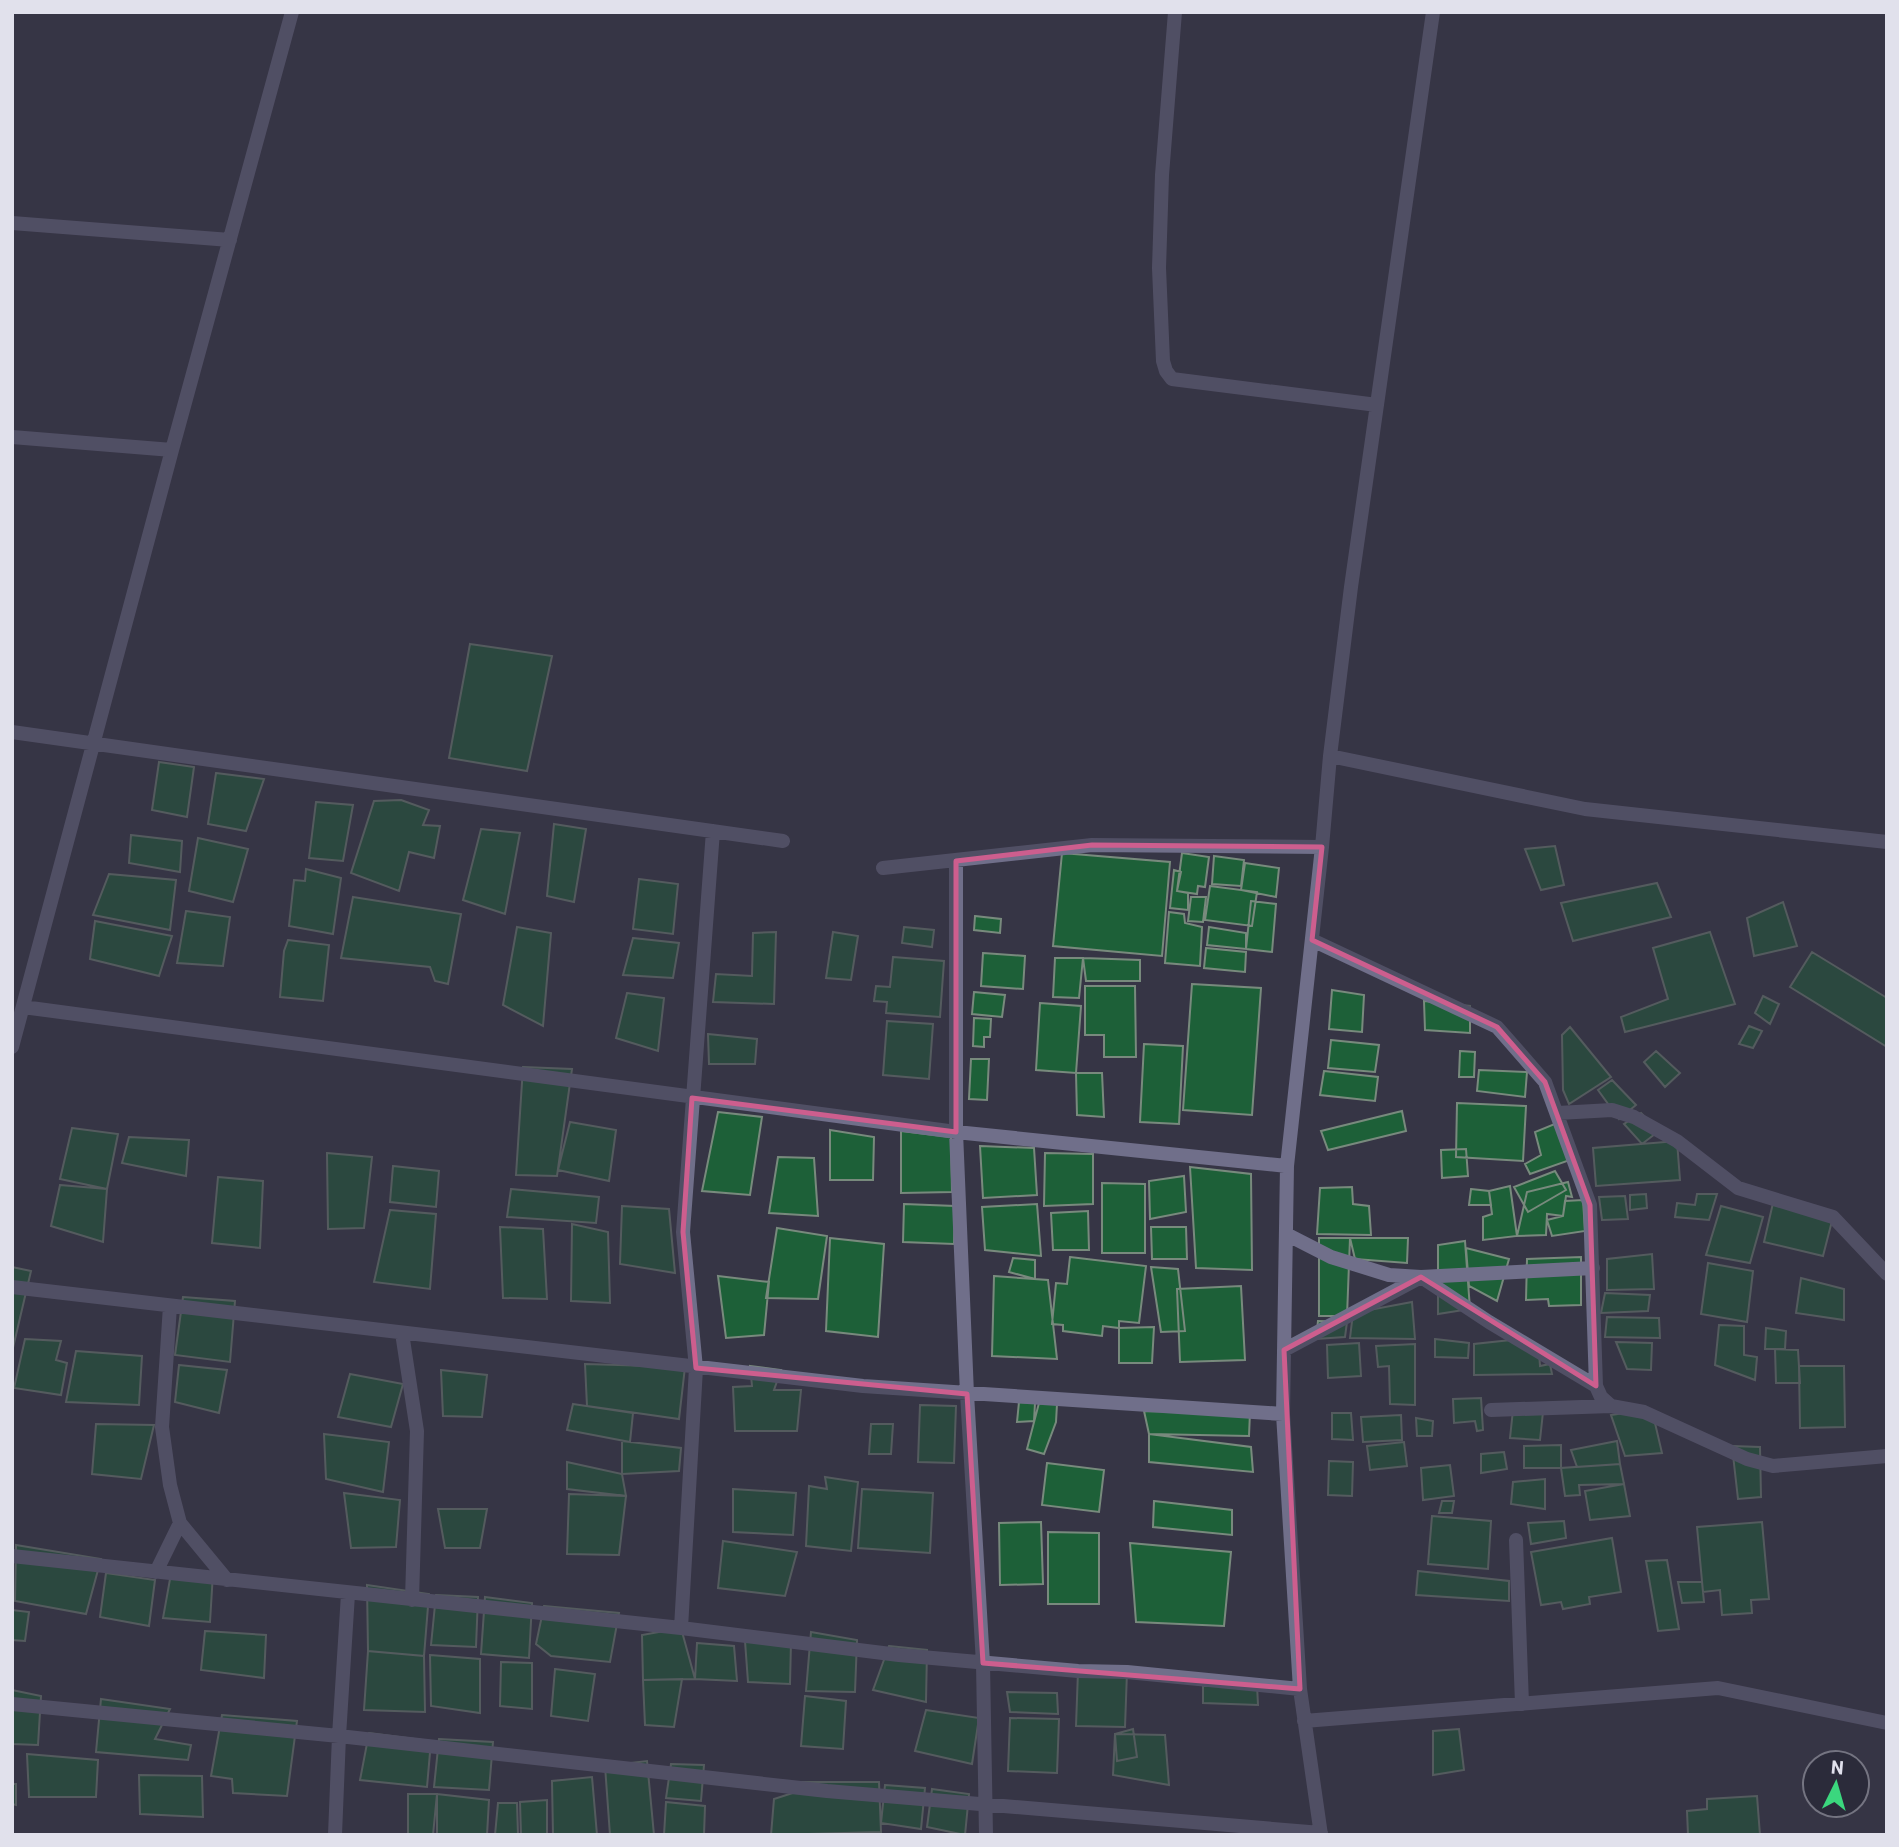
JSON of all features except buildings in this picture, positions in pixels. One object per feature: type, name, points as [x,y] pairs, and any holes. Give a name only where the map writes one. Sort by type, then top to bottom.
[{"type":"street","points":[[12,1047],[292,12]]},
{"type":"street","points":[[1175,12],[1162,175],[1158,268],[1163,361],[1166,371],[1172,379],[1377,405]]},
{"type":"street","points":[[12,1704],[339,1736],[827,1791],[1321,1834],[1300,1689],[1283,1414],[1287,1166],[1322,847],[1329,755],[1433,12]]},
{"type":"street","points":[[12,223],[230,240]]},
{"type":"street","points":[[12,437],[172,450]]},
{"type":"street","points":[[12,732],[783,841]]},
{"type":"street","points":[[1329,755],[1585,808],[1887,842]]},
{"type":"street","points":[[681,1628],[696,1368],[682,1232],[713,831]]},
{"type":"street","points":[[883,868],[1092,845],[1322,847]]},
{"type":"street","points":[[956,862],[956,1132],[967,1394],[983,1663],[986,1835]]},
{"type":"street","points":[[1312,940],[1497,1027],[1545,1082],[1590,1205],[1596,1386],[1601,1397],[1611,1406]]},
{"type":"street","points":[[23,1007],[956,1132],[1287,1166]]},
{"type":"street","points":[[1558,1113],[1612,1110],[1634,1117],[1677,1141],[1738,1188],[1833,1217],[1887,1274]]},
{"type":"street","points":[[1286,1234],[1331,1257],[1389,1275],[1421,1277],[1593,1268]]},
{"type":"street","points":[[1284,1350],[1421,1277]]},
{"type":"street","points":[[1421,1277],[1489,1322],[1596,1386]]},
{"type":"street","points":[[12,1287],[863,1386],[1283,1414]]},
{"type":"street","points":[[170,1306],[162,1427],[170,1485],[180,1523],[226,1580]]},
{"type":"street","points":[[402,1333],[416,1430],[412,1600]]},
{"type":"street","points":[[1491,1410],[1611,1406],[1644,1412],[1747,1459],[1773,1466],[1887,1456]]},
{"type":"street","points":[[156,1572],[180,1523]]},
{"type":"street","points":[[1516,1540],[1522,1704]]},
{"type":"street","points":[[12,1556],[681,1628],[899,1655],[1127,1672],[1300,1689]]},
{"type":"street","points":[[335,1835],[348,1594]]},
{"type":"street","points":[[1304,1721],[1718,1688],[1887,1723]]},
{"type":"highlighted area","points":[[1092,845],[1322,847],[1312,940],[1497,1027],[1545,1082],[1590,1205],[1596,1386],[1421,1277],[1284,1350],[1300,1689],[983,1663],[967,1394],[696,1368],[683,1232],[692,1098],[956,1132],[956,861]]}]
